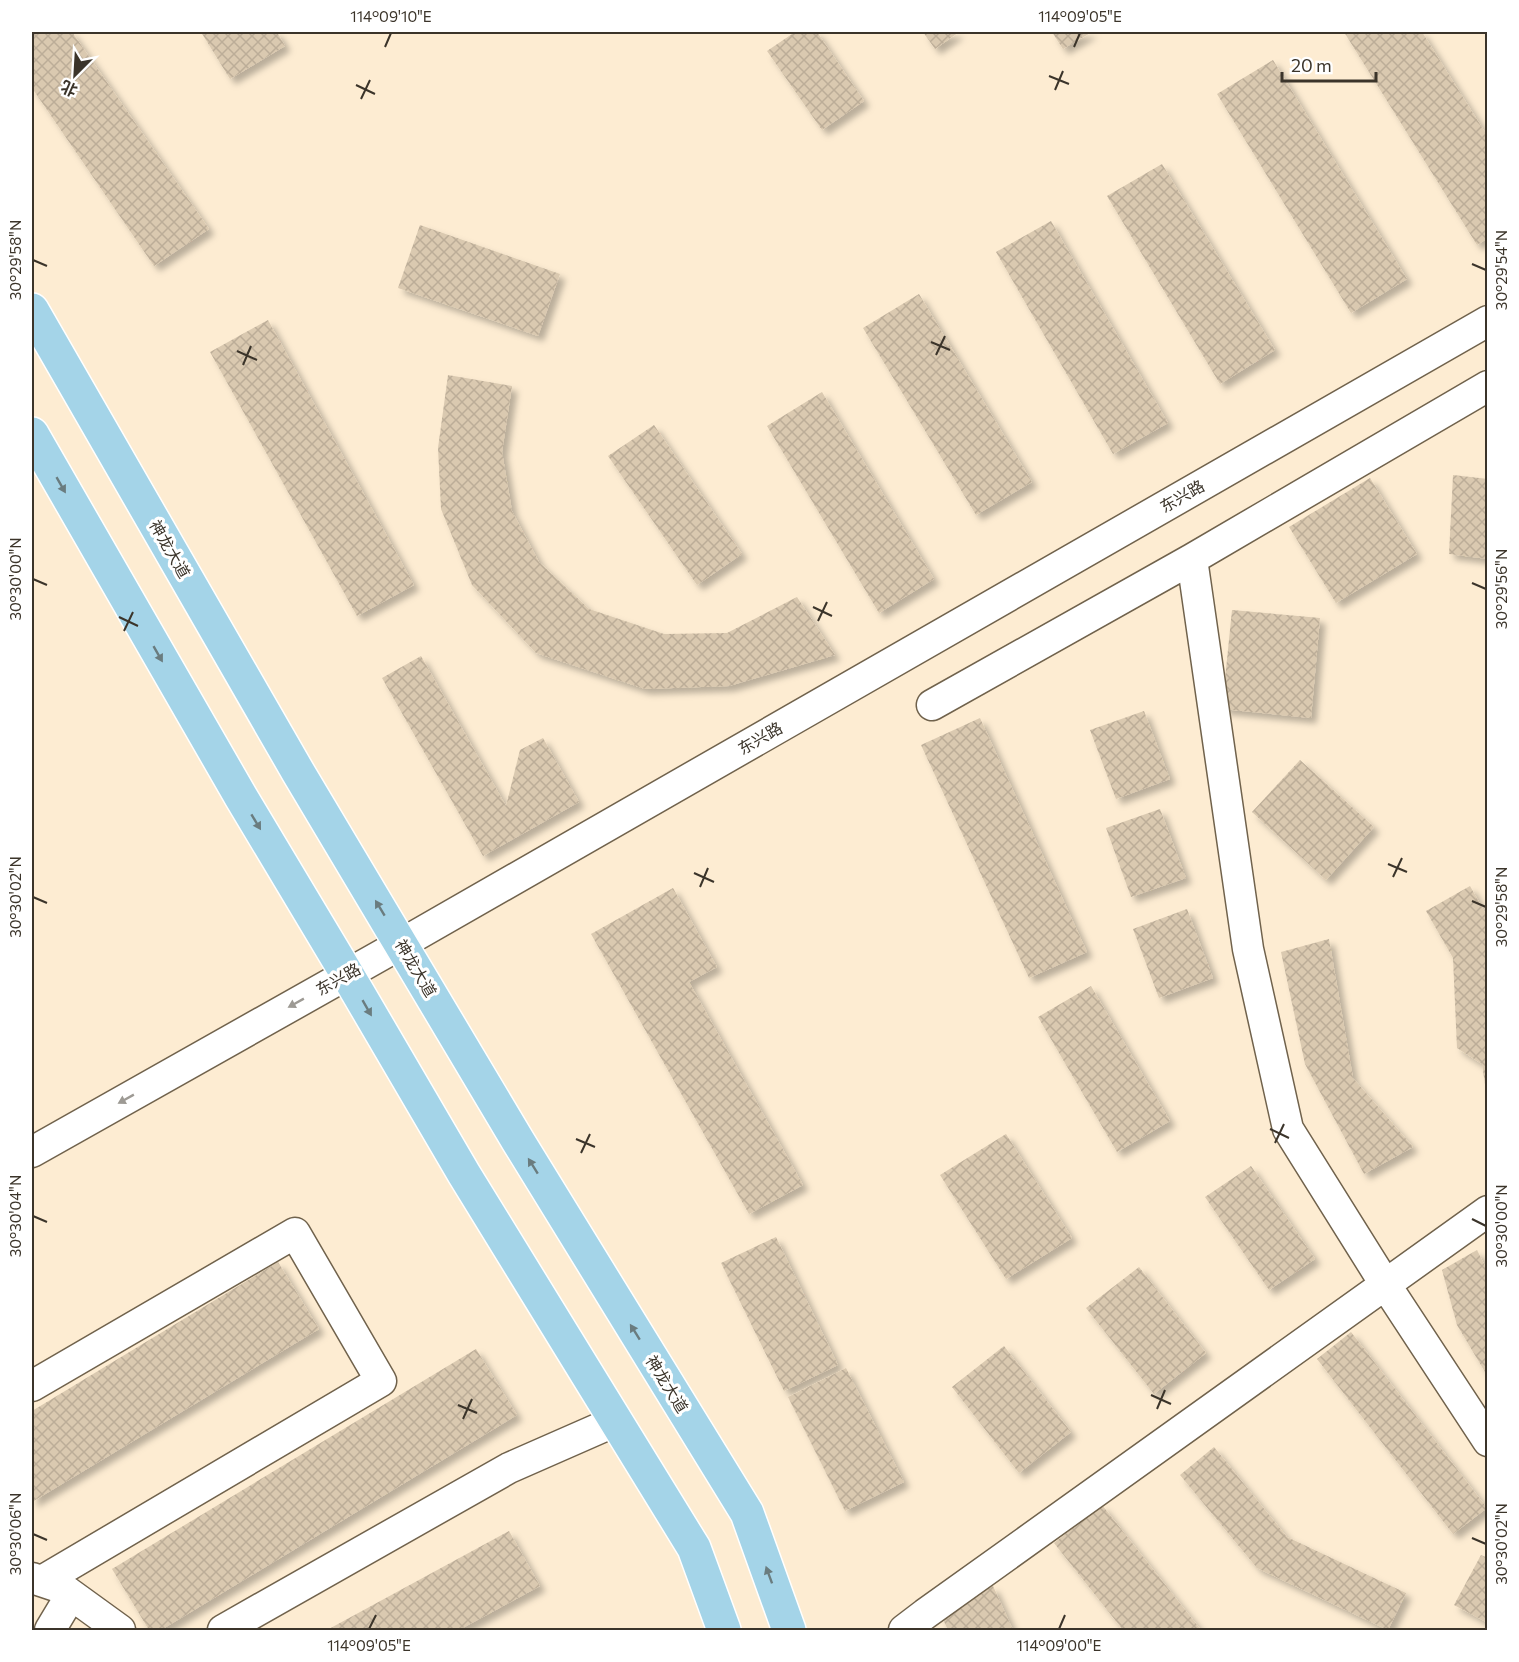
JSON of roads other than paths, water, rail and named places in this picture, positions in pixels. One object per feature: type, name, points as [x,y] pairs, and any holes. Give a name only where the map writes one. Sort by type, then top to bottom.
[{"type":"main road","name":"神龙大道","points":[[32,310],[298,772],[518,1141],[747,1513],[789,1630]]},
{"type":"main road","points":[[32,434],[241,797],[464,1173],[694,1548],[724,1630]]},
{"type":"street","name":"东兴路","points":[[32,1152],[401,944],[1488,321]]},
{"type":"street","points":[[932,705],[1192,559],[1488,386]]},
{"type":"street","points":[[1192,559],[1248,949],[1288,1130],[1384,1284],[1488,1441]]},
{"type":"street","points":[[920,1625],[1384,1284],[1488,1211]]},
{"type":"street","points":[[32,1386],[295,1233],[381,1381],[37,1580]]},
{"type":"street","points":[[223,1630],[509,1468],[616,1421]]},
{"type":"street","points":[[37,1580],[62,1588],[120,1630]]},
{"type":"street","points":[[50,1630],[71,1595]]}]
